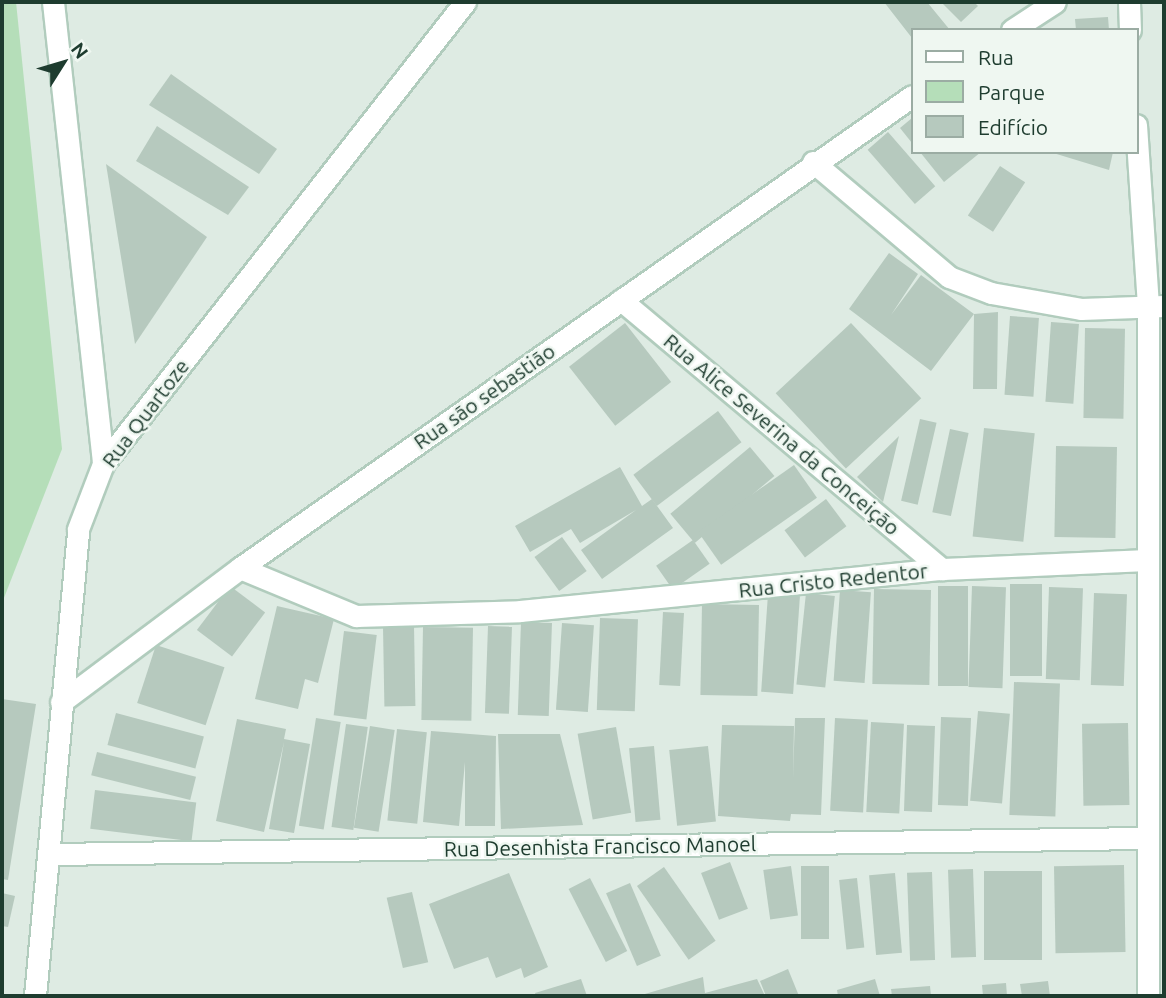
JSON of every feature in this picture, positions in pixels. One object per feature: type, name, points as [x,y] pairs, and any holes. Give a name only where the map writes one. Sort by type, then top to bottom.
[{"type":"street","points":[[53,2],[103,464]]},
{"type":"street","name":"Rua Quartoze","points":[[35,996],[52,854],[61,702],[78,529],[103,464],[465,2]]},
{"type":"street","points":[[1015,28],[1055,2]]},
{"type":"street","points":[[1129,2],[1130,28]]},
{"type":"street","name":"Rua são sebastião","points":[[61,702],[240,568],[813,162],[911,97]]},
{"type":"street","points":[[1138,143],[1156,307],[1148,560],[1156,654],[1148,838],[1148,996]]},
{"type":"street","points":[[813,162],[949,277],[991,293],[1055,305],[1156,307]]},
{"type":"street","name":"Rua Alice Severina da Conceição","points":[[621,300],[942,569]]},
{"type":"street","name":"Rua Cristo Redentor","points":[[240,568],[356,616],[520,611],[942,569],[1148,560]]},
{"type":"street","name":"Rua Desenhista Francisco Manoel","points":[[52,854],[1148,838]]},
{"type":"green space","points":[[2,2],[16,2],[62,449],[2,603]]},
{"type":"building","points":[[884,2],[927,2],[948,28],[911,28],[911,37]]},
{"type":"building","points":[[941,2],[974,2],[978,6],[961,22]]},
{"type":"building","points":[[1108,17],[1109,28],[1076,28],[1075,19]]},
{"type":"building","points":[[171,74],[277,149],[259,174],[149,105]]},
{"type":"building","points":[[911,119],[911,142],[900,128]]},
{"type":"building","points":[[157,126],[249,187],[228,215],[136,161]]},
{"type":"building","points":[[888,132],[935,186],[915,204],[868,150]]},
{"type":"building","points":[[922,154],[979,154],[944,182]]},
{"type":"building","points":[[1057,154],[1113,154],[1109,170]]},
{"type":"building","points":[[106,164],[207,237],[135,344]]},
{"type":"building","points":[[1000,166],[1025,182],[993,232],[968,215]]},
{"type":"building","points":[[889,253],[918,274],[891,315],[921,275],[974,314],[931,371],[849,309]]},
{"type":"building","points":[[998,312],[997,389],[973,389],[974,314]]},
{"type":"building","points":[[1010,316],[1039,318],[1033,397],[1004,395]]},
{"type":"building","points":[[1051,322],[1079,324],[1073,404],[1045,402]]},
{"type":"building","points":[[625,323],[671,382],[615,426],[569,367]]},
{"type":"building","points":[[851,323],[921,398],[846,469],[776,393]]},
{"type":"building","points":[[1085,328],[1125,329],[1123,419],[1083,418]]},
{"type":"building","points":[[718,411],[741,442],[657,506],[633,475]]},
{"type":"building","points":[[920,419],[937,423],[918,505],[901,501]]},
{"type":"building","points":[[984,428],[1035,433],[1023,542],[973,536]]},
{"type":"building","points":[[950,429],[969,433],[951,516],[932,512]]},
{"type":"building","points":[[899,436],[883,502],[857,477]]},
{"type":"building","points":[[1056,446],[1117,447],[1115,538],[1054,537]]},
{"type":"building","points":[[750,447],[774,476],[695,543],[670,514]]},
{"type":"building","points":[[794,465],[817,498],[721,565],[698,532]]},
{"type":"building","points":[[620,467],[642,506],[652,499],[673,528],[602,579],[581,550],[636,510],[580,543],[571,529],[530,552],[515,526]]},
{"type":"building","points":[[826,499],[846,526],[805,557],[784,530]]},
{"type":"building","points":[[562,537],[587,571],[559,591],[534,557]]},
{"type":"building","points":[[693,540],[710,564],[673,590],[656,566]]},
{"type":"building","points":[[1010,584],[1042,584],[1042,676],[1010,676]]},
{"type":"building","points":[[230,586],[265,612],[232,656],[197,630]]},
{"type":"building","points":[[938,586],[968,586],[968,686],[938,686]]},
{"type":"building","points":[[972,586],[1006,587],[1002,688],[968,687]]},
{"type":"building","points":[[1049,587],[1083,588],[1080,680],[1046,679]]},
{"type":"building","points":[[874,589],[931,590],[929,685],[872,684]]},
{"type":"building","points":[[840,590],[871,592],[865,683],[834,681]]},
{"type":"building","points":[[806,593],[835,596],[825,688],[796,684]]},
{"type":"building","points":[[1094,593],[1127,594],[1124,686],[1091,685]]},
{"type":"building","points":[[768,594],[800,596],[793,694],[761,692]]},
{"type":"building","points":[[702,604],[759,605],[757,696],[700,695]]},
{"type":"building","points":[[277,606],[334,619],[318,683],[305,679],[298,709],[255,699]]},
{"type":"building","points":[[663,612],[684,613],[680,686],[659,685]]},
{"type":"building","points":[[600,618],[638,619],[635,711],[597,710]]},
{"type":"building","points":[[521,622],[552,623],[549,716],[518,715]]},
{"type":"building","points":[[562,623],[594,625],[588,712],[556,710]]},
{"type":"building","points":[[414,626],[415,706],[384,707],[383,627]]},
{"type":"building","points":[[488,626],[512,627],[509,714],[485,713]]},
{"type":"building","points":[[423,627],[473,628],[471,721],[421,720]]},
{"type":"building","points":[[344,631],[377,635],[366,719],[334,715]]},
{"type":"building","points":[[156,645],[224,667],[206,725],[137,703]]},
{"type":"building","points":[[1014,682],[1060,684],[1055,817],[1009,815]]},
{"type":"building","points":[[2,699],[36,704],[8,880],[2,879]]},
{"type":"building","points":[[978,711],[1010,714],[1002,803],[970,801]]},
{"type":"building","points":[[116,713],[204,737],[195,768],[107,745]]},
{"type":"building","points":[[941,717],[971,718],[968,806],[938,805]]},
{"type":"building","points":[[316,718],[341,722],[324,830],[299,826]]},
{"type":"building","points":[[795,718],[825,718],[821,815],[791,814],[790,821],[718,816],[722,725],[794,726],[793,778]]},
{"type":"building","points":[[835,718],[868,720],[863,813],[830,811]]},
{"type":"building","points":[[237,719],[286,729],[284,739],[310,744],[294,833],[269,829],[284,742],[264,832],[216,821]]},
{"type":"building","points":[[871,722],[904,724],[899,814],[866,812]]},
{"type":"building","points":[[1128,723],[1129,805],[1083,806],[1082,724]]},
{"type":"building","points":[[346,724],[368,727],[353,830],[332,827]]},
{"type":"building","points":[[907,725],[935,726],[932,812],[904,811]]},
{"type":"building","points":[[370,726],[395,730],[379,832],[354,828]]},
{"type":"building","points":[[616,727],[631,813],[593,819],[578,734]]},
{"type":"building","points":[[397,729],[427,732],[417,824],[387,820]]},
{"type":"building","points":[[431,731],[496,736],[495,826],[465,826],[465,762],[459,826],[423,822]]},
{"type":"building","points":[[498,734],[560,734],[583,825],[501,829]]},
{"type":"building","points":[[654,746],[660,820],[636,822],[629,748]]},
{"type":"building","points":[[708,746],[716,822],[677,826],[669,750]]},
{"type":"building","points":[[97,752],[196,777],[190,800],[91,775]]},
{"type":"building","points":[[95,790],[196,802],[191,841],[90,829]]},
{"type":"building","points":[[730,862],[748,909],[719,920],[701,873]]},
{"type":"building","points":[[1124,865],[1126,952],[1056,953],[1054,866]]},
{"type":"building","points":[[791,866],[798,916],[770,919],[763,870]]},
{"type":"building","points":[[801,866],[829,866],[829,939],[801,939]]},
{"type":"building","points":[[664,867],[716,941],[689,960],[637,886]]},
{"type":"building","points":[[973,869],[976,957],[951,958],[948,870]]},
{"type":"building","points":[[984,871],[1042,871],[1042,960],[984,960]]},
{"type":"building","points":[[932,872],[935,960],[910,961],[907,873]]},
{"type":"building","points":[[509,873],[548,967],[524,978],[521,968],[496,978],[488,957],[454,969],[429,904]]},
{"type":"building","points":[[895,873],[902,953],[876,955],[869,875]]},
{"type":"building","points":[[590,878],[627,951],[606,962],[569,889]]},
{"type":"building","points":[[857,878],[864,948],[846,949],[839,880]]},
{"type":"building","points":[[630,883],[661,956],[637,966],[606,893]]},
{"type":"building","points":[[412,892],[428,962],[403,968],[387,898]]},
{"type":"building","points":[[2,893],[15,896],[8,927],[2,926]]},
{"type":"building","points":[[788,969],[799,996],[766,996],[760,981]]},
{"type":"building","points":[[703,977],[705,993],[757,979],[765,996],[638,996]]},
{"type":"building","points":[[581,979],[587,996],[536,996],[535,993]]},
{"type":"building","points":[[875,979],[880,996],[838,996],[837,990]]},
{"type":"building","points":[[1048,981],[1050,996],[1022,996],[1020,984]]},
{"type":"building","points":[[1006,983],[1007,996],[983,996],[982,985]]},
{"type":"building","points":[[930,986],[931,996],[892,996],[891,989]]}]
